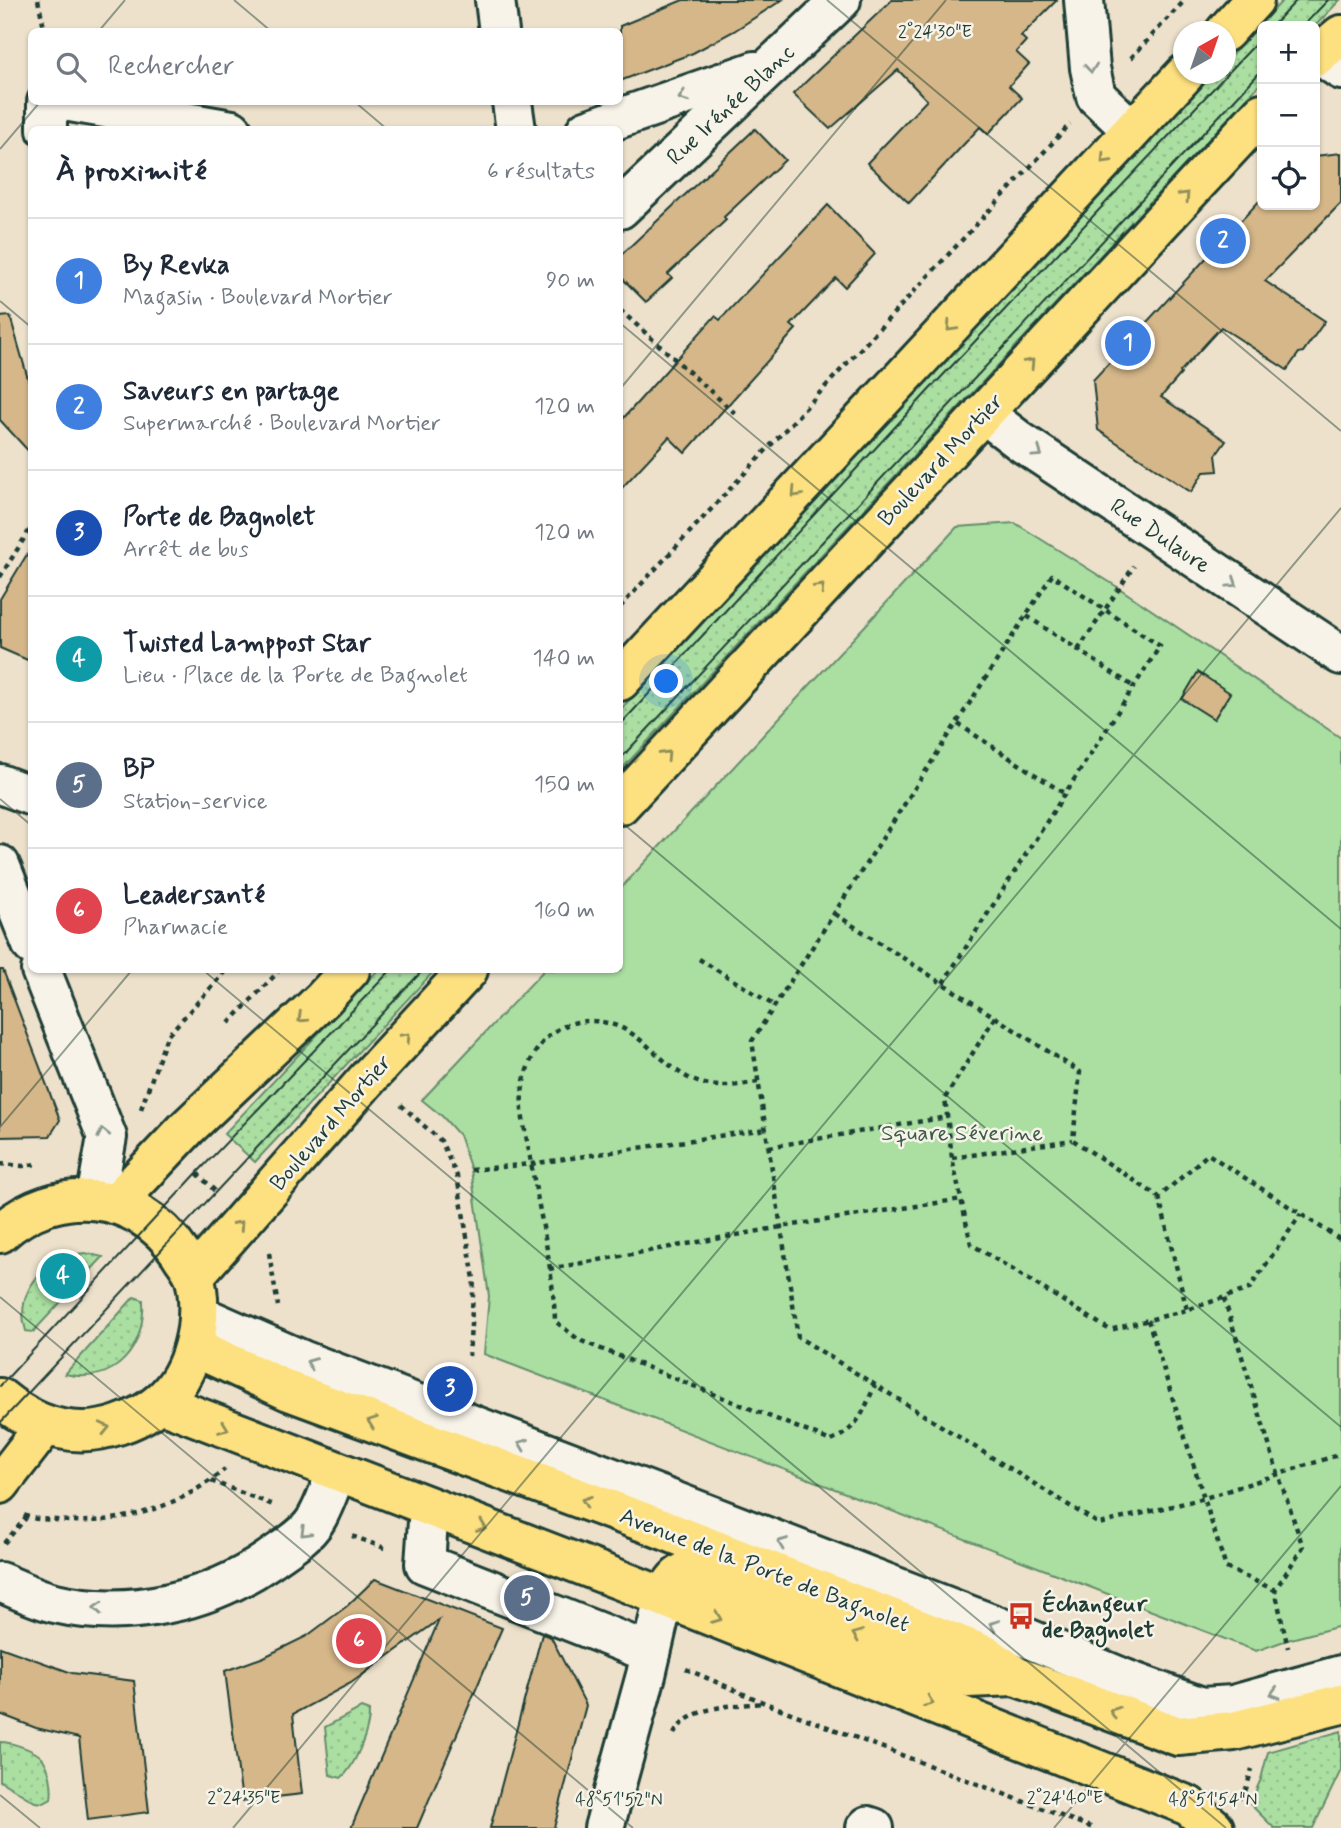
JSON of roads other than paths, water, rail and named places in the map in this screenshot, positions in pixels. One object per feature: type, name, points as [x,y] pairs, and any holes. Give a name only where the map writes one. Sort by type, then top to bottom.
[{"type":"main road","points":[[1235,21],[1254,0]]},
{"type":"main road","points":[[623,678],[1176,84]]},
{"type":"main road","name":"Boulevard Mortier","points":[[623,802],[1257,118]]},
{"type":"main road","points":[[105,1202],[188,1127],[347,973]]},
{"type":"main road","name":"Boulevard Mortier","points":[[194,1276],[369,1077],[465,973]]},
{"type":"main road","points":[[0,1398],[45,1426],[77,1432],[103,1430],[136,1419],[161,1404],[183,1375],[196,1331],[194,1276],[171,1240],[152,1222],[134,1211],[105,1202],[59,1201],[9,1214]]},
{"type":"main road","name":"Avenue de la Porte de Bagnolet","points":[[196,1331],[289,1391],[649,1524],[988,1656],[1015,1676],[1178,1736],[1234,1731],[1341,1704]]},
{"type":"main road","points":[[161,1404],[664,1597],[1189,1805],[1226,1815]]},
{"type":"main road","points":[[0,1484],[45,1426]]},
{"type":"main road","points":[[664,1597],[672,1583],[682,1573],[690,1570],[968,1678],[1015,1676]]},
{"type":"street","points":[[495,0],[498,28]]},
{"type":"street","name":"Rue Irénée Blanc","points":[[623,206],[841,0]]},
{"type":"street","points":[[1084,0],[1090,68],[1096,96],[1132,130]]},
{"type":"street","points":[[600,126],[771,66]]},
{"type":"street","points":[[47,105],[47,126]]},
{"type":"street","points":[[87,105],[209,126]]},
{"type":"street","points":[[512,105],[515,126]]},
{"type":"street","name":"Rue Dulaure","points":[[983,413],[1021,442],[1341,654]]},
{"type":"street","points":[[0,784],[28,794]]},
{"type":"street","points":[[0,865],[28,935]]},
{"type":"street","points":[[42,973],[107,1137],[105,1202]]},
{"type":"street","points":[[196,1331],[293,1356],[1202,1707],[1233,1705],[1341,1675]]},
{"type":"street","points":[[0,1582],[54,1603],[98,1609],[137,1608],[196,1597],[231,1584],[303,1535],[315,1521],[337,1472]]},
{"type":"street","points":[[429,1507],[425,1564],[651,1653]]},
{"type":"street","points":[[604,1828],[664,1597]]},
{"type":"street","points":[[1125,1679],[1178,1736]]},
{"type":"street","points":[[866,1828],[874,1828]]},
{"type":"tram line","points":[[1277,21],[1297,0]]},
{"type":"tram line","points":[[1308,21],[1328,0]]},
{"type":"tram line","points":[[623,722],[931,388],[1257,42]]},
{"type":"tram line","points":[[623,756],[1257,75]]},
{"type":"tram line","points":[[0,1386],[197,1173],[388,973]]},
{"type":"tram line","points":[[0,1423],[420,973]]},
{"type":"place","name":"Saveurs en partage","points":[[1223,241]]},
{"type":"place","name":"By Revka","points":[[1128,343]]},
{"type":"place","name":"Twisted Lamppost Star","points":[[63,1276]]},
{"type":"place","name":"Porte de Bagnolet","points":[[450,1389]]},
{"type":"place","name":"BP","points":[[527,1598]]},
{"type":"place","name":"Échangeur de Bagnolet","points":[[1021,1616]]},
{"type":"place","name":"Leadersanté","points":[[359,1641]]},
{"type":"park label","name":"Square Séverine","points":[[962,1132]]}]
